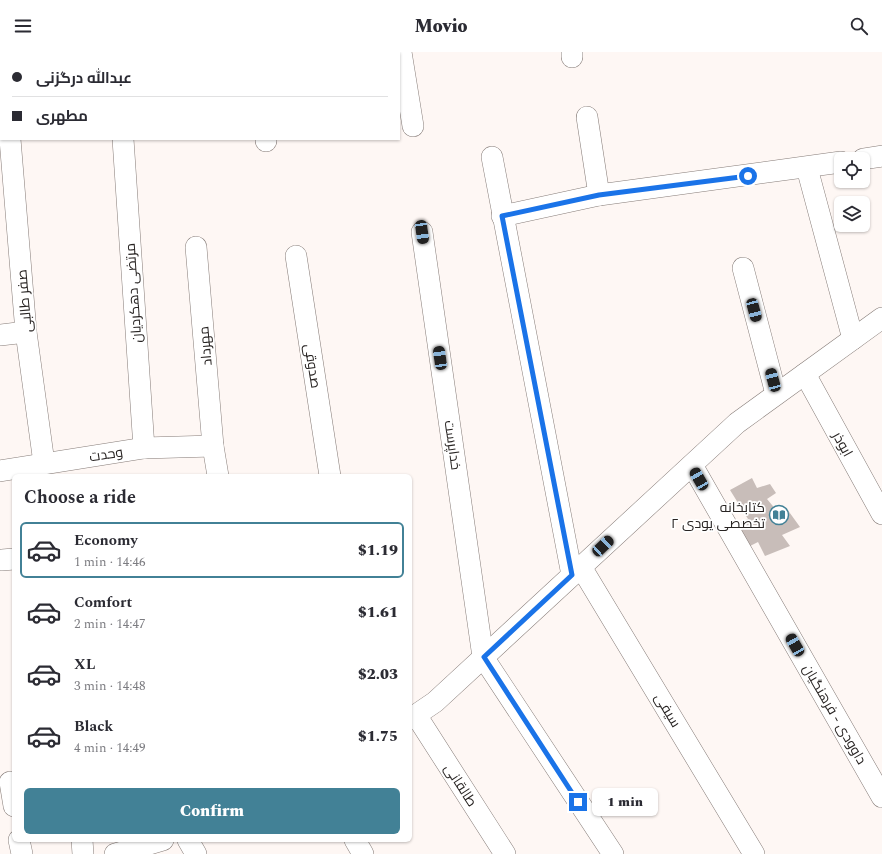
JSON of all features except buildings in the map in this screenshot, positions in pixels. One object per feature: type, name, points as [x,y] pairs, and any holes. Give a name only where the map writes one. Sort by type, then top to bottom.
[{"type":"street","points":[[401,52],[413,126]]},
{"type":"street","points":[[588,117],[599,195]]},
{"type":"street","name":"صفر طالبی","points":[[10,140],[8,204],[26,332],[48,468]]},
{"type":"street","name":"مرتضی دهکردیان","points":[[123,140],[144,448]]},
{"type":"street","points":[[870,158],[882,156]]},
{"type":"street","points":[[492,157],[502,216],[577,571]]},
{"type":"street","points":[[502,216],[599,195],[834,163]]},
{"type":"street","points":[[807,168],[853,339]]},
{"type":"street","name":"خداپرست","points":[[422,232],[484,657]]},
{"type":"street","name":"مهرداد","points":[[196,247],[213,446],[218,474]]},
{"type":"street","name":"صدوقی","points":[[296,256],[330,474]]},
{"type":"street","points":[[743,268],[776,394]]},
{"type":"street","points":[[413,717],[435,702],[737,423],[882,318]]},
{"type":"street","points":[[0,335],[26,332]]},
{"type":"street","name":"ابوذر","points":[[804,374],[882,514]]},
{"type":"street","name":"وحدت","points":[[0,471],[48,468],[144,448],[213,446]]},
{"type":"street","name":"داوودی - فرهنگیان","points":[[692,465],[882,797]]},
{"type":"street","name":"سیفی","points":[[577,571],[754,854]]},
{"type":"street","points":[[484,657],[613,854]]},
{"type":"street","name":"طالقانی","points":[[413,717],[505,854]]},
{"type":"street","points":[[10,782],[12,794]]},
{"type":"street","points":[[20,842],[22,854]]},
{"type":"street","points":[[82,842],[83,854]]},
{"type":"street","points":[[115,854],[156,842]]},
{"type":"street","points":[[189,842],[196,854]]},
{"type":"street","points":[[356,842],[363,854]]},
{"type":"place","name":"کتابخانه تخصصی یودی ۲","points":[[779,515]]},
{"type":"route","points":[[578,802],[484,657],[572,575],[502,216],[599,195],[748,176]]}]
